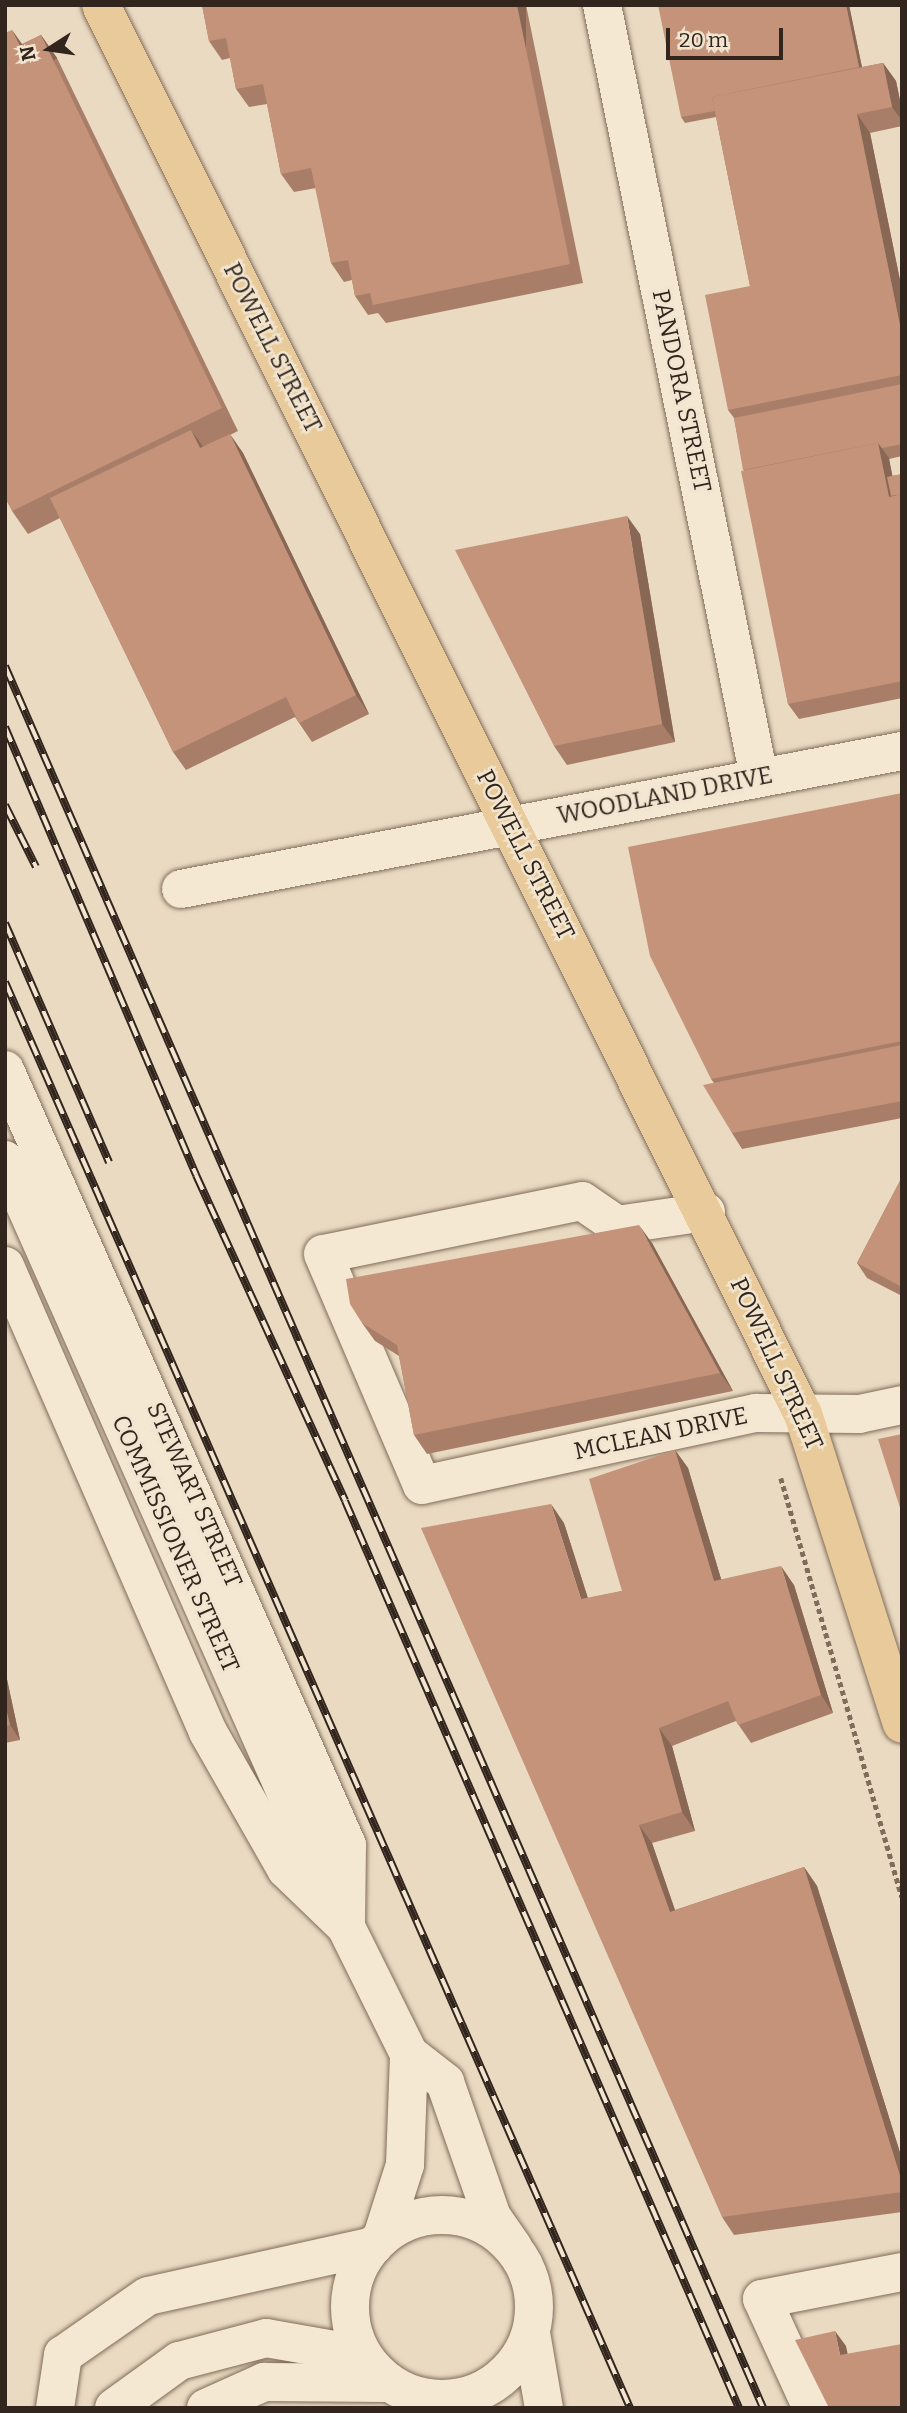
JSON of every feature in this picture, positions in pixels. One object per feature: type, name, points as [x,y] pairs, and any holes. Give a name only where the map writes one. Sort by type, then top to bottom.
[{"type":"main road","name":"POWELL STREET","points":[[101,5],[706,1212],[803,1414],[902,1724]]},
{"type":"street","name":"PANDORA STREET","points":[[602,5],[760,777]]},
{"type":"street","name":"WOODLAND DRIVE","points":[[181,889],[902,751]]},
{"type":"street","name":"STEWART STREET","points":[[5,1070],[347,1845],[345,1927]]},
{"type":"street","name":"COMMISSIONER STREET","points":[[5,1160],[345,1927]]},
{"type":"street","name":"MCLEAN DRIVE","points":[[706,1212],[617,1225],[582,1201],[323,1254],[422,1485],[756,1413],[859,1414],[902,1405]]},
{"type":"street","name":"STEWART STREET","points":[[5,1266],[208,1732],[286,1870],[345,1927],[409,2054]]},
{"type":"street","points":[[378,2242],[405,2165],[409,2054]]},
{"type":"street","points":[[409,2054],[445,2082],[492,2217],[528,2274],[534,2303],[531,2333],[544,2408]]},
{"type":"street","points":[[409,2396],[363,2355],[351,2321],[352,2288],[363,2260],[378,2242],[407,2222],[435,2215],[463,2217],[491,2228],[513,2248]]},
{"type":"street","points":[[55,2408],[63,2356],[148,2296],[378,2242]]},
{"type":"street","points":[[812,2408],[762,2300],[902,2272]]},
{"type":"street","points":[[206,2408],[264,2382],[443,2400],[472,2395],[489,2386],[519,2360],[531,2333]]},
{"type":"street","points":[[114,2408],[179,2361],[267,2339],[363,2355]]},
{"type":"path","points":[[779,1483],[902,1897]]},
{"type":"building","points":[[202,5],[517,5],[570,264],[373,305],[370,293],[355,296],[348,260],[331,263],[311,168],[281,174],[263,84],[236,89],[226,38],[209,41]]},
{"type":"building","points":[[658,5],[846,5],[859,67],[712,97],[715,111],[681,117]]},
{"type":"building","points":[[12,30],[20,46],[41,35],[222,408],[12,511],[5,498],[5,33]]},
{"type":"building","points":[[883,63],[892,107],[857,114],[902,335],[902,375],[728,410],[705,295],[750,286],[712,97]]},
{"type":"building","points":[[902,384],[902,444],[882,448],[878,443],[743,470],[734,418]]},
{"type":"building","points":[[191,430],[200,448],[230,434],[356,695],[299,723],[286,697],[173,752],[50,498]]},
{"type":"building","points":[[878,443],[889,497],[902,494],[902,681],[788,704],[741,471]]},
{"type":"building","points":[[902,474],[902,494],[891,496],[887,477]]},
{"type":"building","points":[[627,516],[662,724],[554,746],[455,550]]},
{"type":"building","points":[[902,793],[902,1041],[711,1079],[650,956],[628,847]]},
{"type":"building","points":[[902,1045],[902,1101],[732,1133],[703,1085]]},
{"type":"building","points":[[902,1177],[902,1287],[857,1263]]},
{"type":"building","points":[[639,1225],[720,1373],[414,1435],[397,1345],[362,1323],[350,1304],[346,1279]]},
{"type":"building","points":[[902,1434],[902,1514],[878,1439]]},
{"type":"building","points":[[675,1450],[714,1581],[781,1566],[821,1695],[738,1725],[728,1701],[659,1728],[682,1812],[639,1825],[670,1912],[804,1867],[902,2182],[902,2192],[722,2217],[421,1528],[551,1504],[581,1599],[622,1591],[589,1479]]},
{"type":"building","points":[[5,1704],[10,1725],[5,1726]]},
{"type":"building","points":[[835,2331],[840,2355],[902,2344],[902,2408],[829,2408],[795,2340]]},
{"type":"railway","points":[[5,666],[763,2408]]},
{"type":"railway","points":[[5,727],[196,1175],[345,1501],[739,2408]]},
{"type":"railway","points":[[5,805],[36,867]]},
{"type":"railway","points":[[5,923],[109,1162]]},
{"type":"railway","points":[[5,982],[630,2408]]}]
